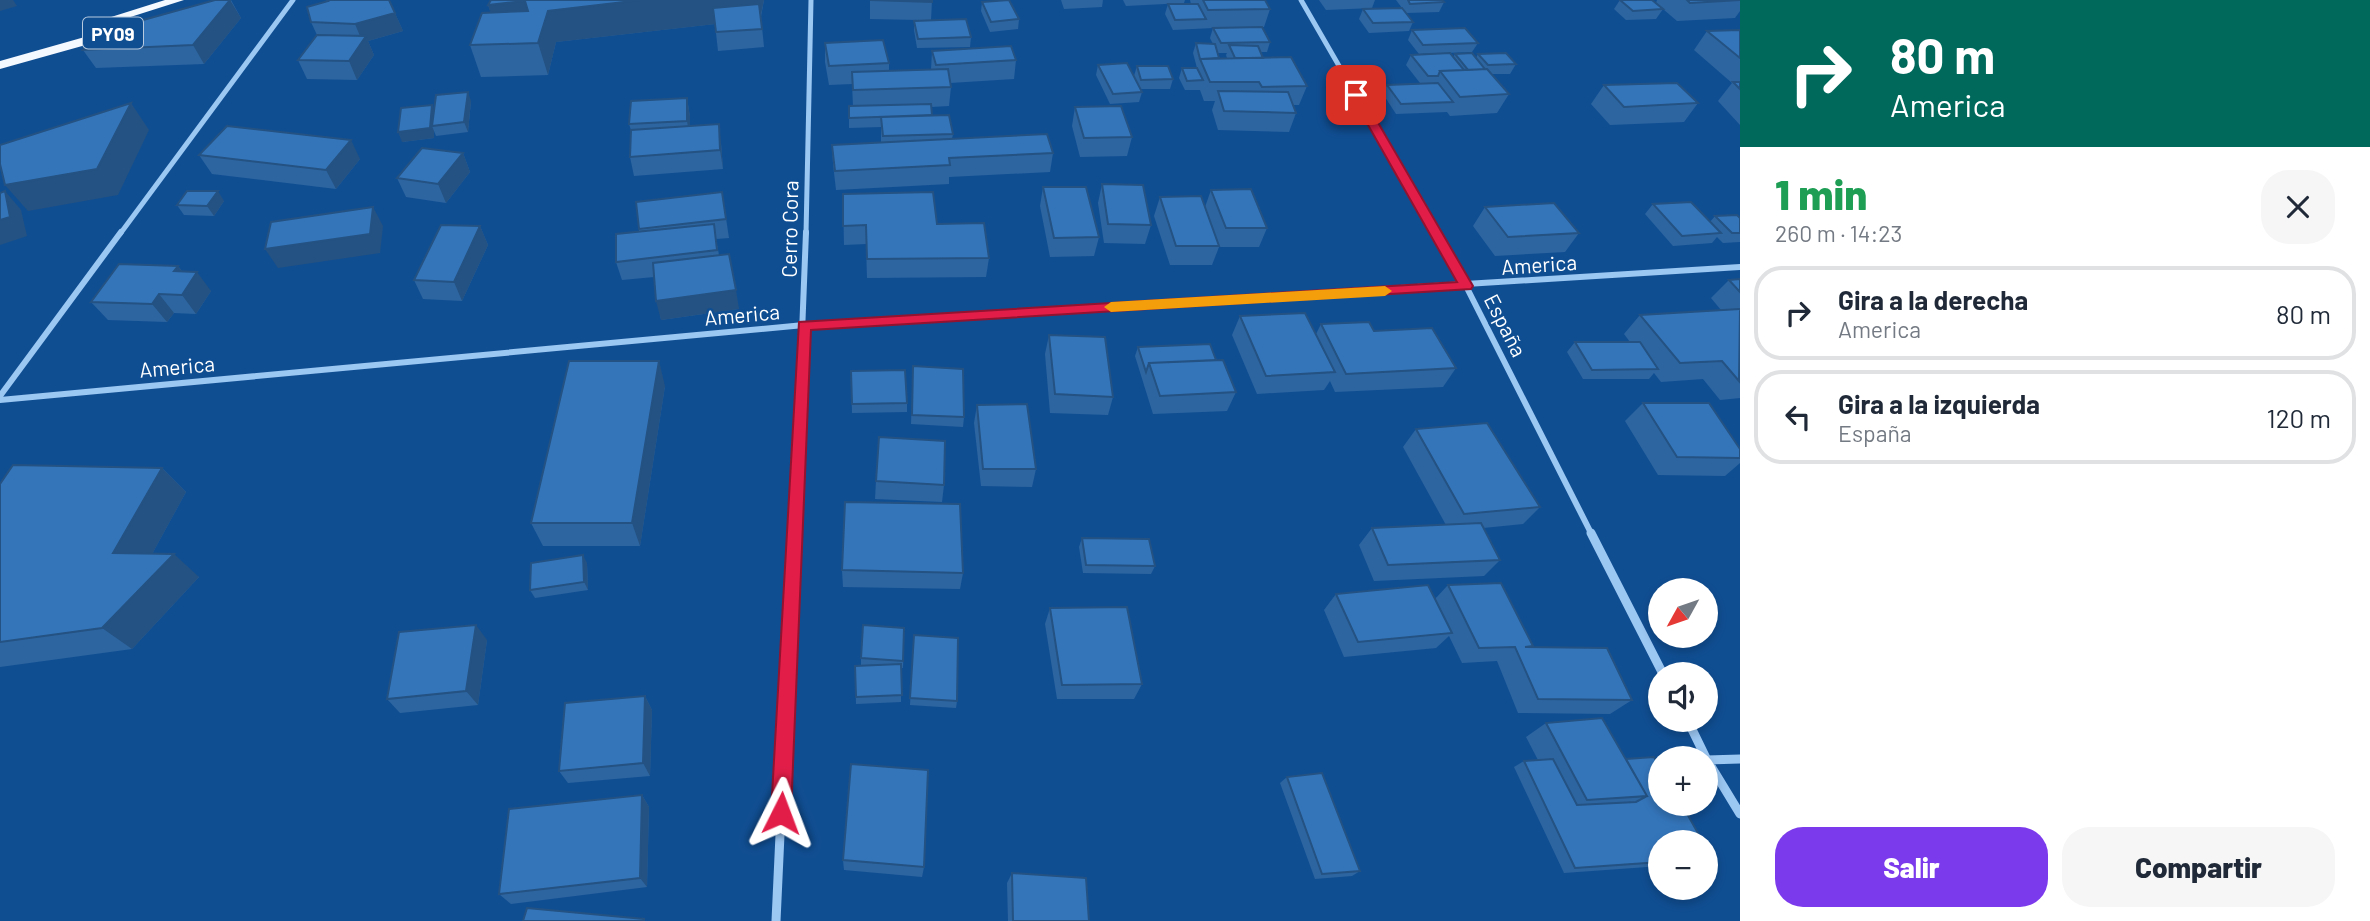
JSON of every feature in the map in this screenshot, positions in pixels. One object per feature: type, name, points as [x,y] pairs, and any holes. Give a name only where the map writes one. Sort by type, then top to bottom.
[{"type":"highway","name":"PY09","points":[[0,52],[182,6]]},
{"type":"highway","name":"PY09","points":[[0,65],[182,6]]},
{"type":"street","points":[[0,398],[293,0]]},
{"type":"street","name":"Cerro Cora","points":[[776,921],[804,325],[811,0]]},
{"type":"street","name":"España","points":[[1301,0],[1466,286],[1657,662]]},
{"type":"street","name":"America","points":[[0,398],[804,325],[1740,267]]},
{"type":"street","points":[[1718,759],[1740,760]]},
{"type":"street","points":[[1718,778],[1740,814]]},
{"type":"building","points":[[215,0],[230,0],[193,45],[83,50],[100,32]]},
{"type":"building","points":[[327,0],[389,0],[395,13],[355,24],[311,22],[307,7]]},
{"type":"building","points":[[491,0],[641,0],[548,11],[538,43],[470,45],[482,13],[528,11],[525,1],[488,5]]},
{"type":"building","points":[[870,0],[932,0],[932,2]]},
{"type":"building","points":[[1009,0],[1019,19],[991,22],[982,2]]},
{"type":"building","points":[[1203,0],[1265,0],[1270,9],[1208,10]]},
{"type":"building","points":[[1408,0],[1442,0],[1444,2],[1410,4]]},
{"type":"building","points":[[1620,0],[1652,0],[1663,9],[1633,11]]},
{"type":"building","points":[[1687,0],[1740,0],[1690,3]]},
{"type":"building","points":[[759,4],[762,29],[716,32],[713,8]]},
{"type":"building","points":[[1168,4],[1198,4],[1206,19],[1175,20]]},
{"type":"building","points":[[1402,8],[1413,22],[1373,23],[1363,9]]},
{"type":"building","points":[[966,19],[971,37],[918,39],[914,21]]},
{"type":"building","points":[[1262,27],[1270,42],[1221,43],[1213,28]]},
{"type":"building","points":[[1465,28],[1478,43],[1423,45],[1412,30]]},
{"type":"building","points":[[1740,30],[1740,58],[1707,31]]},
{"type":"building","points":[[317,35],[366,36],[349,61],[298,60]]},
{"type":"building","points":[[883,40],[889,63],[829,66],[825,43]]},
{"type":"building","points":[[1196,43],[1215,44],[1219,58],[1200,59]]},
{"type":"building","points":[[1229,45],[1258,46],[1263,58],[1235,58]]},
{"type":"building","points":[[1011,46],[1016,60],[936,65],[932,51]]},
{"type":"building","points":[[1450,53],[1464,70],[1440,71],[1438,76],[1428,76],[1411,55]]},
{"type":"building","points":[[1472,53],[1485,69],[1468,70],[1455,54]]},
{"type":"building","points":[[1506,53],[1516,64],[1488,65],[1478,54]]},
{"type":"building","points":[[1291,57],[1307,86],[1262,87],[1259,82],[1210,82],[1200,59]]},
{"type":"building","points":[[1127,63],[1142,92],[1113,94],[1098,65]]},
{"type":"building","points":[[1137,66],[1168,66],[1173,79],[1141,80]]},
{"type":"building","points":[[1182,68],[1197,68],[1203,80],[1187,81]]},
{"type":"building","points":[[948,69],[951,87],[853,90],[852,72]]},
{"type":"building","points":[[1487,69],[1509,94],[1460,97],[1440,71]]},
{"type":"building","points":[[1438,83],[1453,102],[1401,104],[1387,85]]},
{"type":"building","points":[[1677,83],[1698,103],[1624,107],[1604,85]]},
{"type":"building","points":[[1218,91],[1288,92],[1296,113],[1224,111]]},
{"type":"building","points":[[468,92],[464,122],[432,126],[436,95]]},
{"type":"building","points":[[687,98],[687,121],[629,124],[631,101]]},
{"type":"building","points":[[131,103],[97,169],[5,185],[0,164],[0,145]]},
{"type":"building","points":[[931,104],[932,115],[849,118],[849,106]]},
{"type":"building","points":[[432,105],[430,128],[398,132],[401,108]]},
{"type":"building","points":[[1121,106],[1132,137],[1084,138],[1075,107]]},
{"type":"building","points":[[949,115],[953,134],[883,136],[881,117]]},
{"type":"building","points":[[719,124],[720,150],[630,157],[631,130]]},
{"type":"building","points":[[227,126],[351,140],[326,170],[199,155]]},
{"type":"building","points":[[1047,134],[1053,153],[949,158],[950,165],[835,171],[832,145]]},
{"type":"building","points":[[422,148],[463,153],[438,184],[397,178]]},
{"type":"building","points":[[1102,184],[1143,185],[1151,225],[1108,224]]},
{"type":"building","points":[[1043,187],[1086,187],[1099,237],[1054,238]]},
{"type":"building","points":[[1251,189],[1267,228],[1226,228],[1211,190]]},
{"type":"building","points":[[5,191],[10,217],[0,220],[0,193]]},
{"type":"building","points":[[187,191],[218,191],[207,206],[177,205]]},
{"type":"building","points":[[722,192],[726,219],[639,229],[636,202]]},
{"type":"building","points":[[933,192],[937,224],[984,223],[989,258],[867,259],[866,225],[843,226],[843,194]]},
{"type":"building","points":[[1201,196],[1219,246],[1176,246],[1160,197]]},
{"type":"building","points":[[1691,202],[1721,233],[1682,236],[1653,204]]},
{"type":"building","points":[[1554,203],[1579,233],[1508,237],[1485,207]]},
{"type":"building","points":[[373,207],[370,234],[265,249],[271,222]]},
{"type":"building","points":[[1737,215],[1740,218],[1740,233],[1732,233],[1715,216]]},
{"type":"building","points":[[714,224],[717,250],[616,262],[616,234]]},
{"type":"building","points":[[441,225],[480,226],[454,282],[414,280]]},
{"type":"building","points":[[729,254],[736,290],[656,301],[653,263]]},
{"type":"building","points":[[119,264],[178,266],[174,271],[197,272],[182,295],[159,294],[152,304],[91,302]]},
{"type":"building","points":[[1740,279],[1740,292],[1729,280]]},
{"type":"building","points":[[1740,309],[1739,381],[1722,361],[1680,363],[1640,315]]},
{"type":"building","points":[[1305,313],[1335,372],[1266,376],[1240,316]]},
{"type":"building","points":[[1369,322],[1374,331],[1432,328],[1456,368],[1346,374],[1321,324]]},
{"type":"building","points":[[1049,335],[1105,337],[1113,397],[1055,394]]},
{"type":"building","points":[[1575,342],[1640,342],[1658,369],[1592,370]]},
{"type":"building","points":[[1210,344],[1216,360],[1149,363],[1146,372],[1138,347]]},
{"type":"building","points":[[1223,360],[1236,392],[1160,396],[1149,363]]},
{"type":"building","points":[[569,361],[659,361],[632,523],[531,523]]},
{"type":"building","points":[[913,366],[963,369],[964,417],[912,415]]},
{"type":"building","points":[[905,370],[907,403],[852,404],[851,371]]},
{"type":"building","points":[[1643,403],[1709,403],[1740,449],[1740,458],[1677,457]]},
{"type":"building","points":[[1027,404],[1036,469],[983,469],[977,405]]},
{"type":"building","points":[[1487,423],[1540,507],[1464,514],[1416,429]]},
{"type":"building","points":[[879,437],[945,441],[944,485],[876,481]]},
{"type":"building","points":[[13,465],[162,468],[113,553],[174,554],[102,628],[0,642],[0,484]]},
{"type":"building","points":[[845,502],[960,504],[963,573],[842,570]]},
{"type":"building","points":[[1481,523],[1500,560],[1388,565],[1372,528]]},
{"type":"building","points":[[1082,538],[1149,539],[1155,566],[1086,565]]},
{"type":"building","points":[[583,555],[584,582],[530,590],[531,563]]},
{"type":"building","points":[[1501,583],[1533,646],[1525,647],[1607,648],[1632,700],[1538,699],[1515,647],[1479,648],[1448,585]]},
{"type":"building","points":[[1428,585],[1452,633],[1358,642],[1336,594]]},
{"type":"building","points":[[1127,607],[1142,684],[1062,685],[1050,608]]},
{"type":"building","points":[[476,625],[466,691],[387,699],[399,632]]},
{"type":"building","points":[[863,625],[904,628],[903,661],[861,658]]},
{"type":"building","points":[[914,635],[958,638],[957,701],[910,698]]},
{"type":"building","points":[[901,664],[902,695],[856,697],[855,666]]},
{"type":"building","points":[[645,696],[643,763],[559,771],[565,703]]},
{"type":"building","points":[[1602,718],[1647,796],[1587,800],[1546,723]]},
{"type":"building","points":[[1648,757],[1648,816],[1688,816],[1696,830],[1648,830],[1648,863],[1575,868],[1524,761],[1553,759],[1577,805],[1636,802],[1647,796],[1626,759]]},
{"type":"building","points":[[851,764],[928,770],[924,867],[843,860]]},
{"type":"building","points":[[1322,773],[1360,871],[1322,874],[1287,777]]},
{"type":"building","points":[[642,795],[640,878],[499,894],[509,809]]},
{"type":"building","points":[[1012,873],[1086,878],[1089,921],[1013,921]]},
{"type":"building","points":[[527,908],[644,919],[644,921],[523,921]]},
{"type":"slow traffic","points":[[1111,307],[1385,291]]},
{"type":"route","points":[[781,813],[804,325],[1466,286],[1356,95]]}]
